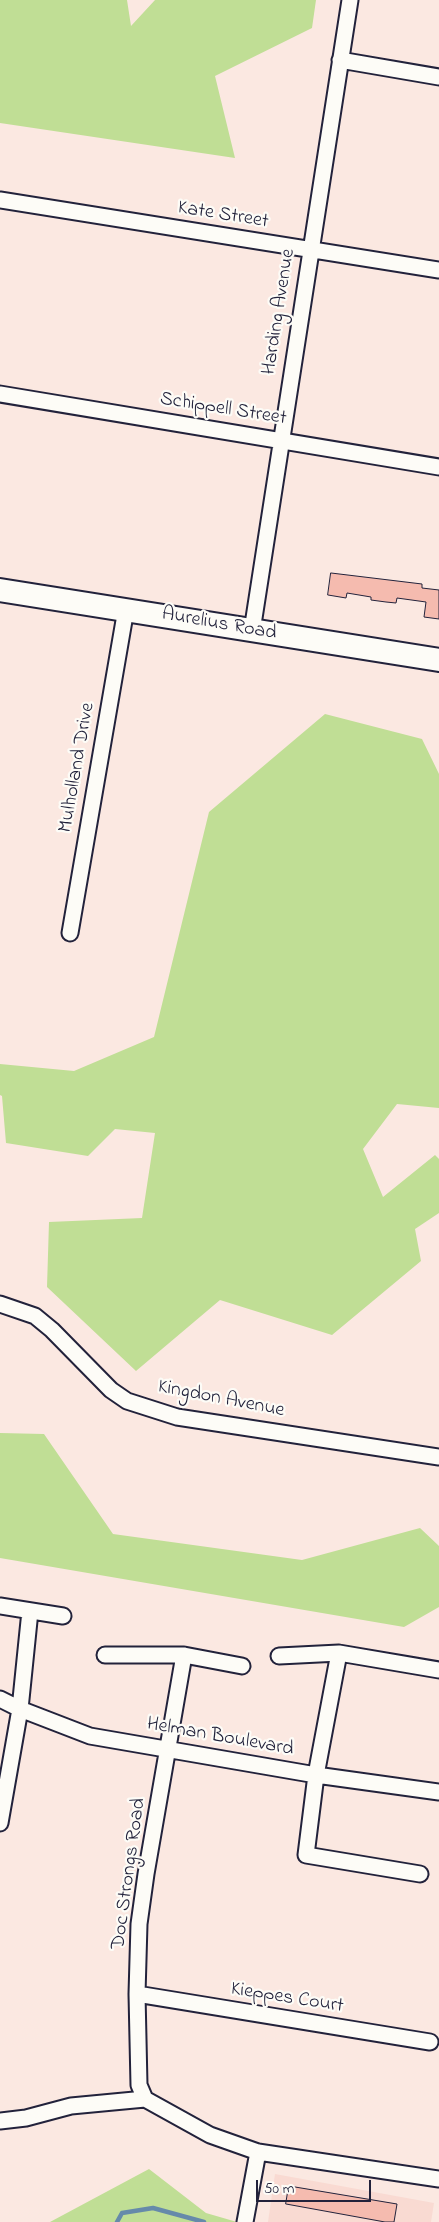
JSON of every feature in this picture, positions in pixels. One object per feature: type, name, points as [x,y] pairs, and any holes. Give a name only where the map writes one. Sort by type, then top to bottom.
[{"type":"street","name":"Harding Avenue","points":[[252,631],[350,0]]},
{"type":"street","points":[[340,60],[439,77]]},
{"type":"street","name":"Kate Street","points":[[0,200],[439,270]]},
{"type":"street","name":"Schippell Street","points":[[0,394],[439,467]]},
{"type":"street","name":"Aurelius Road","points":[[0,590],[439,660]]},
{"type":"street","name":"Mulholland Drive","points":[[70,933],[126,610]]},
{"type":"street","name":"Kingdon Avenue","points":[[0,1304],[35,1316],[52,1330],[111,1390],[127,1401],[177,1416],[439,1457]]},
{"type":"street","points":[[0,1606],[63,1616]]},
{"type":"street","points":[[1,1816],[20,1709],[30,1611]]},
{"type":"street","points":[[279,1656],[339,1653],[439,1670]]},
{"type":"street","points":[[339,1653],[316,1775],[306,1855],[420,1874]]},
{"type":"street","points":[[105,1655],[184,1655],[242,1666]]},
{"type":"street","name":"Doc Strongs Road","points":[[145,2099],[139,2085],[137,1994],[140,1916],[184,1655]]},
{"type":"street","name":"Helman Boulevard","points":[[0,1699],[20,1709],[90,1736],[316,1775],[439,1792]]},
{"type":"street","name":"Kieppes Court","points":[[137,1994],[430,2042]]},
{"type":"street","points":[[0,2121],[26,2118],[71,2106],[145,2099],[210,2136],[258,2152],[439,2179]]},
{"type":"street","points":[[245,2222],[258,2152]]},
{"type":"shaded area","points":[[275,2174],[434,2203],[431,2222],[268,2222]]},
{"type":"green space","points":[[0,0],[127,0],[131,26],[155,0],[316,0],[312,28],[215,76],[235,158],[0,123]]},
{"type":"green space","points":[[325,714],[422,739],[439,774],[439,1108],[397,1104],[363,1149],[383,1197],[435,1155],[439,1159],[439,1213],[415,1229],[421,1261],[332,1335],[220,1300],[136,1371],[47,1287],[49,1222],[142,1218],[155,1133],[115,1129],[88,1156],[6,1143],[2,1096],[0,1095],[0,1064],[74,1071],[154,1037],[209,812]]},
{"type":"green space","points":[[0,1433],[44,1434],[113,1534],[302,1560],[420,1528],[439,1546],[439,1607],[404,1627],[0,1558]]},
{"type":"green space","points":[[149,2169],[206,2213],[237,2222],[50,2222]]},
{"type":"building","points":[[331,573],[422,584],[422,588],[439,590],[439,619],[424,617],[426,602],[397,598],[396,603],[386,602],[347,593],[346,598],[328,595]]},
{"type":"building","points":[[289,2186],[397,2204],[394,2222],[286,2204]]},
{"type":"waterway","points":[[117,2222],[122,2213],[153,2208],[204,2222]]}]
